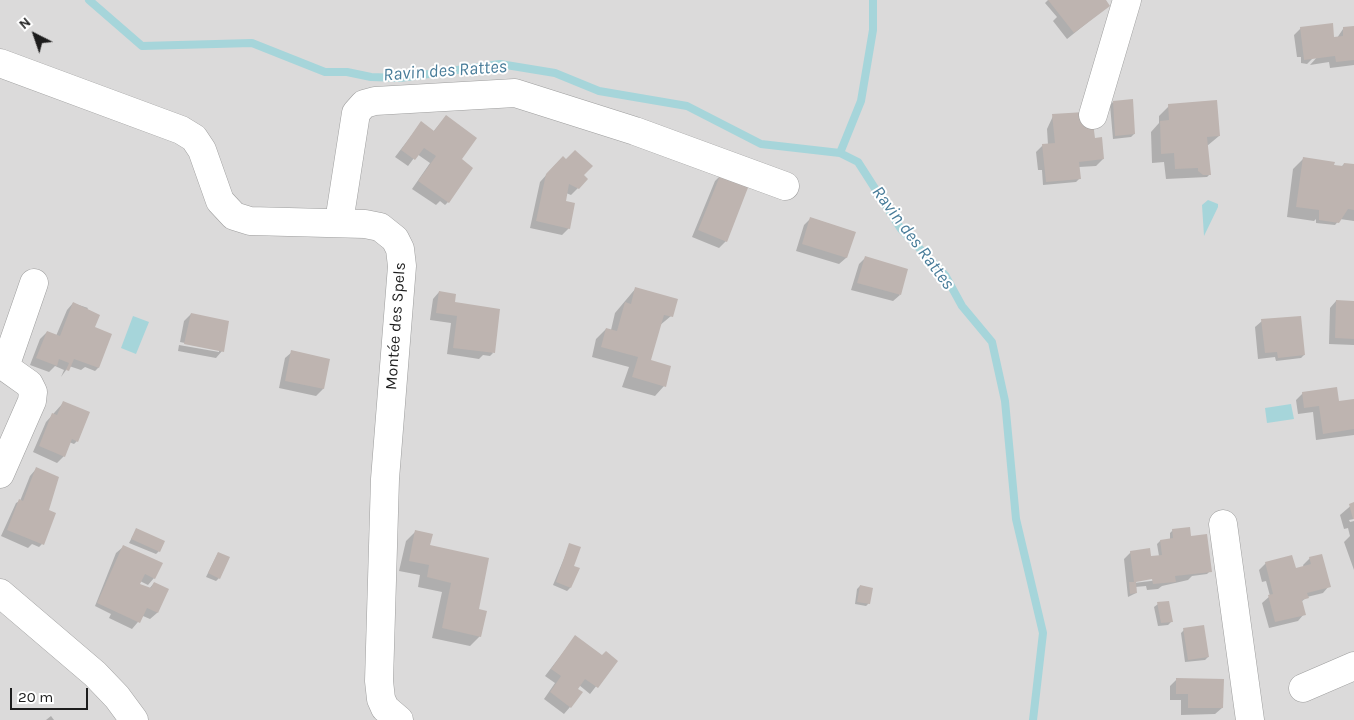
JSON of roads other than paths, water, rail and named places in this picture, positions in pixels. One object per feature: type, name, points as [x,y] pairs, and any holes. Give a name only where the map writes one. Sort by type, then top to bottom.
[{"type":"street","points":[[1092,115],[1127,0]]},
{"type":"street","name":"Montée des Spels","points":[[0,63],[181,130],[194,138],[202,150],[220,201],[234,216],[250,221],[365,224],[380,227],[390,233],[400,249],[402,266],[385,479],[379,681],[381,699],[385,708],[399,720]]},
{"type":"street","points":[[339,222],[356,113],[364,104],[375,101],[515,93],[635,131],[785,186]]},
{"type":"street","points":[[3,453],[32,401],[33,392],[29,384],[3,378],[34,283]]},
{"type":"street","points":[[1223,524],[1250,720]]},
{"type":"street","points":[[0,593],[95,674],[117,697],[134,720]]},
{"type":"street","points":[[1303,688],[1354,666]]},
{"type":"water","points":[[1208,200],[1218,204],[1218,207],[1204,236],[1202,205]]},
{"type":"water","points":[[133,316],[149,322],[136,354],[121,348]]},
{"type":"water","points":[[1291,404],[1294,419],[1267,423],[1265,408]]},
{"type":"waterway","name":"Ravin des Rattes","points":[[89,0],[142,46],[252,43],[325,72],[347,72],[371,77],[400,78],[500,64],[555,73],[599,91],[687,106],[761,144],[840,153],[858,162],[901,229],[945,275],[962,306],[992,342],[1005,401],[1016,519],[1043,633],[1033,720]]},
{"type":"waterway","points":[[840,153],[861,101],[873,30],[873,0]]}]
